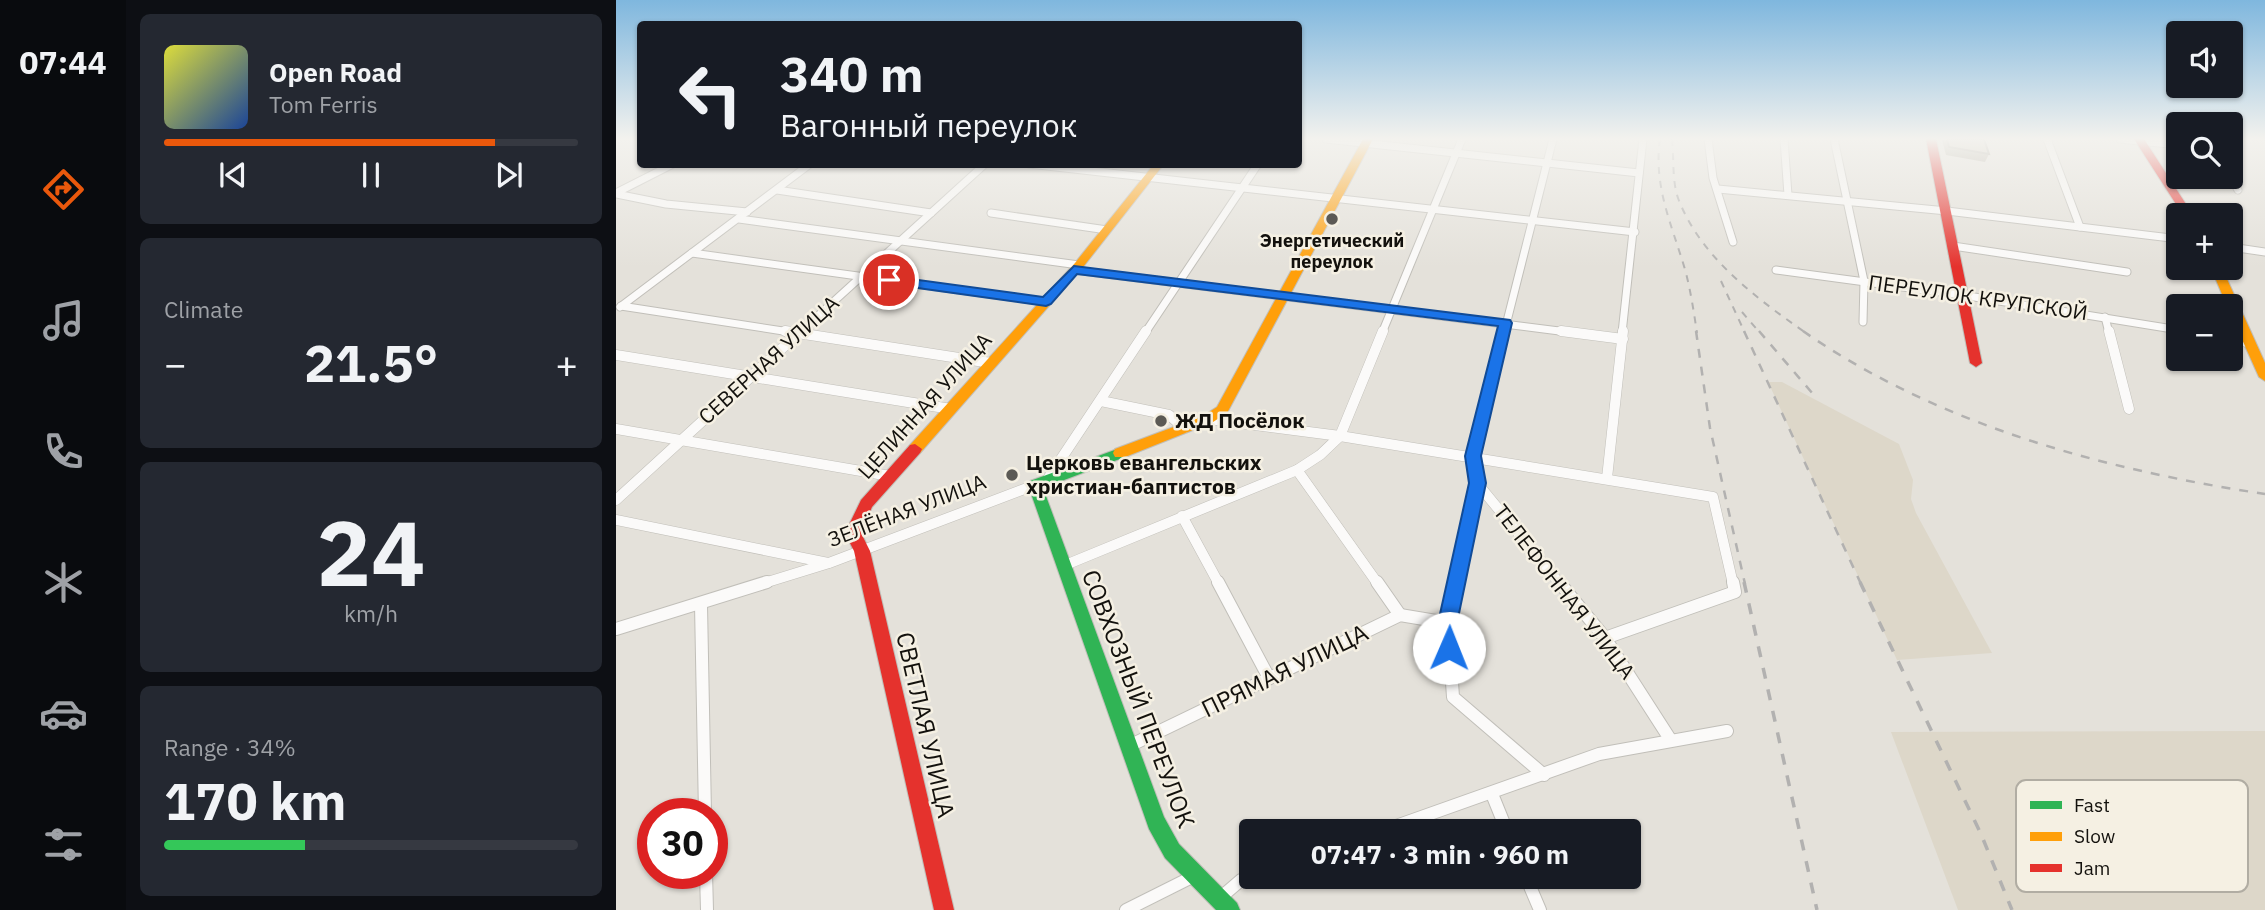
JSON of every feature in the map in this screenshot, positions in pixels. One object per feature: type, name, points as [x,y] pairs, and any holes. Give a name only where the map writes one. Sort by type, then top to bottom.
[{"type":"street","points":[[616,193],[639,181]]},
{"type":"street","points":[[618,308],[787,181]]},
{"type":"street","name":"СЕВЕРНАЯ УЛИЦА","points":[[616,500],[966,181]]},
{"type":"street","name":"ЦЕЛИННАЯ УЛИЦА","points":[[862,551],[852,540],[851,528],[866,504],[1046,302],[1146,181]]},
{"type":"street","points":[[1178,181],[1431,212],[1635,232]]},
{"type":"street","points":[[1041,482],[1101,401],[1178,281],[1247,181]]},
{"type":"street","points":[[1208,419],[1228,403],[1345,181]]},
{"type":"street","points":[[1063,566],[1297,470],[1320,455],[1340,436],[1395,308],[1444,181]]},
{"type":"street","points":[[1541,181],[1473,456],[1478,483],[1448,623],[1453,697],[1544,775]]},
{"type":"street","points":[[1607,478],[1638,181]]},
{"type":"street","points":[[1713,181],[1718,189],[1733,242]]},
{"type":"street","points":[[1787,181],[1788,195]]},
{"type":"street","points":[[1842,181],[1864,281],[1863,322]]},
{"type":"street","points":[[1940,181],[1976,363]]},
{"type":"street","points":[[2063,181],[2080,227]]},
{"type":"street","points":[[2166,181],[2180,203]]},
{"type":"street","points":[[1718,189],[1947,211],[2166,237]]},
{"type":"street","points":[[776,190],[931,213]]},
{"type":"street","points":[[616,193],[666,204],[747,212]]},
{"type":"street","points":[[991,213],[1107,230]]},
{"type":"street","points":[[738,219],[1178,281],[1623,339]]},
{"type":"street","points":[[1953,246],[2127,272]]},
{"type":"street","points":[[2243,249],[2265,252]]},
{"type":"street","points":[[692,253],[1046,302]]},
{"type":"street","name":"ПЕРЕУЛОК КРУПСКОЙ","points":[[1776,270],[1962,295],[2166,328]]},
{"type":"street","points":[[2221,280],[2265,377]]},
{"type":"street","points":[[618,308],[991,363]]},
{"type":"street","points":[[2105,317],[2129,410]]},
{"type":"street","points":[[2243,341],[2248,342]]},
{"type":"street","points":[[616,355],[951,410]]},
{"type":"street","points":[[1101,401],[1169,415],[1184,428]]},
{"type":"street","points":[[1208,419],[1473,456],[1713,497],[1735,592],[1605,638]]},
{"type":"street","name":"ЗЕЛЁНАЯ УЛИЦА","points":[[616,629],[701,605],[830,563],[1208,419]]},
{"type":"street","points":[[616,429],[890,476]]},
{"type":"street","points":[[1297,470],[1400,615],[1448,623]]},
{"type":"street","name":"СОВХОЗНЫЙ ПЕРЕУЛОК","points":[[1041,482],[1063,566],[1156,822],[1172,850],[1230,910]]},
{"type":"street","name":"ТЕЛЕФОННАЯ УЛИЦА","points":[[1478,483],[1605,638],[1670,739]]},
{"type":"street","points":[[1182,516],[1269,678]]},
{"type":"street","points":[[616,520],[830,563]]},
{"type":"street","name":"СВЕТЛАЯ УЛИЦА","points":[[862,551],[944,910]]},
{"type":"street","points":[[701,605],[705,798]]},
{"type":"street","name":"ПРЯМАЯ УЛИЦА","points":[[1127,747],[1400,615]]},
{"type":"street","points":[[1418,819],[1599,754],[1670,739],[1727,731]]},
{"type":"street","points":[[1492,794],[1502,819]]},
{"type":"street","points":[[1126,910],[1196,875]]},
{"type":"street","points":[[1220,898],[1239,882]]},
{"type":"street","points":[[706,889],[707,910]]},
{"type":"street","points":[[1531,889],[1539,910]]},
{"type":"shaded area","points":[[1768,382],[1782,382],[1899,444],[1913,480],[1911,499],[1916,513],[1992,653],[1897,660]]},
{"type":"shaded area","points":[[2265,731],[2265,910],[1958,910],[1891,732]]},
{"type":"railway","points":[[1660,181],[1686,273],[1697,333]]},
{"type":"railway","points":[[1675,181],[1678,198],[1688,219],[1715,257],[1749,290],[1805,332]]},
{"type":"railway","points":[[1721,281],[1745,333]]},
{"type":"railway","points":[[1742,312],[1760,333]]},
{"type":"railway","points":[[1696,331],[1710,428],[1745,584]]},
{"type":"railway","points":[[1744,331],[1861,584]]},
{"type":"railway","points":[[1759,331],[1813,394]]},
{"type":"railway","points":[[1805,332],[1855,364],[1910,393],[1966,418],[2025,439],[2144,472],[2265,494]]},
{"type":"railway","points":[[1744,582],[1817,910]]},
{"type":"railway","points":[[1860,582],[1981,834],[2012,910]]},
{"type":"traffic: fast","points":[[1120,453],[1035,485],[1156,822],[1172,851],[1230,910]]},
{"type":"traffic: slow","points":[[915,449],[1079,265],[1145,181]]},
{"type":"traffic: slow","points":[[1120,453],[1208,419],[1222,410],[1345,181]]},
{"type":"traffic: slow","points":[[2221,280],[2265,377]]},
{"type":"traffic: jam","points":[[1940,181],[1976,363]]},
{"type":"traffic: jam","points":[[2166,181],[2180,203]]},
{"type":"traffic: jam","points":[[915,449],[866,504],[853,533],[862,551],[944,910]]},
{"type":"place","name":"Энергетический переулок","points":[[1332,219]]},
{"type":"place","name":"ЖД Посёлок","points":[[1161,421]]},
{"type":"place","name":"Церковь евангельских христиан-баптистов","points":[[1012,475]]},
{"type":"route","points":[[889,280],[1046,302],[1074,270],[1505,323],[1473,456],[1478,483],[1448,623],[1449,648]]}]
